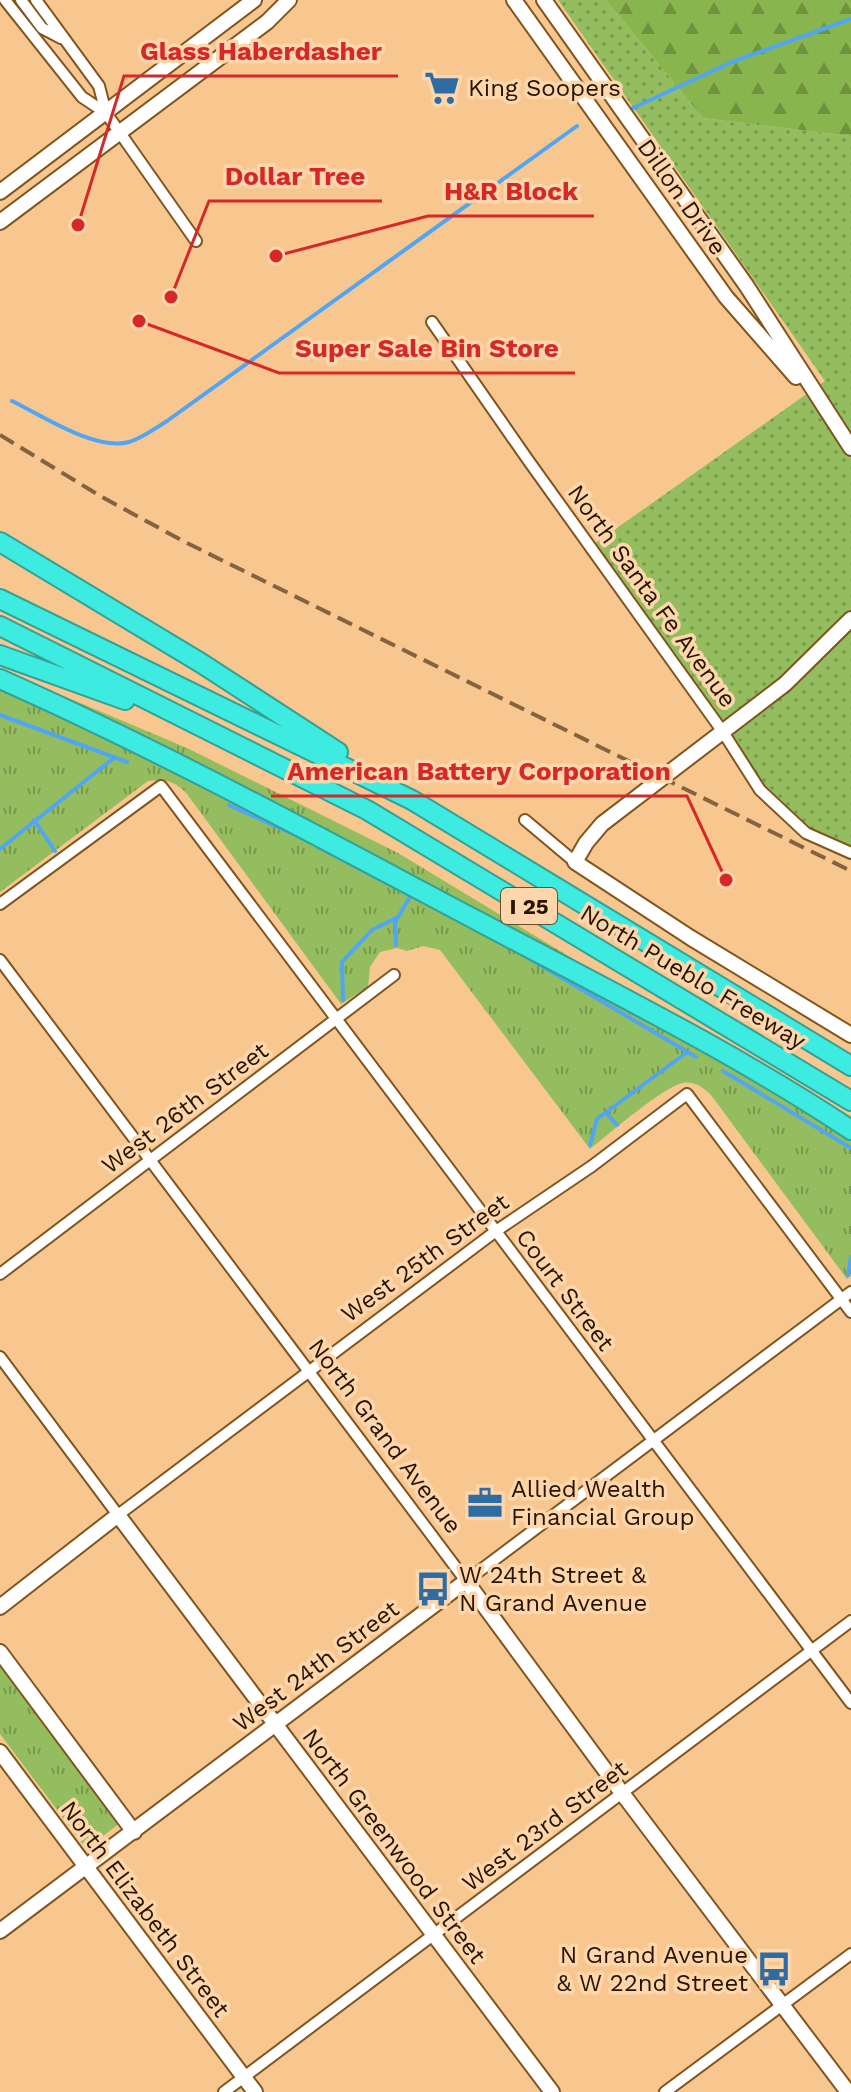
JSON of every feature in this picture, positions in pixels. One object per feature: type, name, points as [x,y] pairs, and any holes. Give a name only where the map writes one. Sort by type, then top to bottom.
[{"type":"highway","points":[[0,542],[201,663],[412,800]]},
{"type":"highway","name":"North Pueblo Freeway","points":[[0,599],[412,800],[851,1066]]},
{"type":"highway","name":"North Pueblo Freeway","points":[[0,626],[367,810],[851,1101]]},
{"type":"highway","points":[[0,655],[199,727]]},
{"type":"highway","points":[[0,679],[364,861],[700,1040],[851,1130]]},
{"type":"street","points":[[5,0],[82,97],[106,113]]},
{"type":"street","points":[[21,0],[42,28],[66,41]]},
{"type":"street","points":[[36,0],[99,86],[106,113],[196,241]]},
{"type":"street","points":[[0,192],[254,0]]},
{"type":"street","points":[[0,222],[267,22],[289,0]]},
{"type":"street","name":"Dillon Drive","points":[[514,0],[726,297],[826,410]]},
{"type":"street","name":"Dillon Drive","points":[[544,0],[746,285],[851,448]]},
{"type":"street","name":"North Santa Fe Avenue","points":[[432,322],[723,732],[602,824],[575,862]]},
{"type":"street","points":[[851,619],[785,684],[723,732],[760,790],[806,833],[851,853]]},
{"type":"street","name":"Court Street","points":[[0,904],[161,786],[851,1703]]},
{"type":"street","points":[[525,820],[575,862],[691,938],[851,1035]]},
{"type":"street","name":"North Grand Avenue","points":[[0,960],[848,2092]]},
{"type":"street","name":"West 26th Street","points":[[0,1274],[394,975]]},
{"type":"street","name":"West 25th Street","points":[[0,1607],[496,1231],[592,1166],[687,1094],[841,1299]]},
{"type":"street","name":"West 24th Street","points":[[0,1931],[851,1292]]},
{"type":"street","points":[[841,1299],[851,1312]]},
{"type":"street","name":"North Greenwood Street","points":[[0,1357],[552,2092]]},
{"type":"street","name":"West 23rd Street","points":[[224,2092],[851,1621]]},
{"type":"street","name":"North Elizabeth Street","points":[[0,1652],[134,1832]]},
{"type":"street","name":"North Elizabeth Street","points":[[0,1752],[255,2092]]},
{"type":"street","points":[[665,2092],[851,1954]]},
{"type":"green space","points":[[558,0],[606,0],[703,118],[851,136],[851,853],[806,833],[760,790],[590,547],[825,381]]},
{"type":"green space","points":[[606,0],[851,0],[851,136],[703,118]]},
{"type":"green space","points":[[0,669],[187,748],[398,853],[851,1127],[851,1276],[847,1279],[711,1095],[698,1085],[683,1083],[674,1086],[590,1149],[440,950],[423,946],[407,951],[397,948],[380,952],[370,967],[368,987],[341,1004],[187,794],[174,784],[148,781],[0,892]]},
{"type":"green space","points":[[0,1662],[120,1823],[90,1846],[82,1843],[0,1734]]},
{"type":"waterway","points":[[633,108],[732,62],[851,19]]},
{"type":"waterway","points":[[12,401],[69,430],[101,442],[129,442],[139,438],[577,126]]},
{"type":"waterway","points":[[0,715],[127,762]]},
{"type":"waterway","points":[[0,849],[115,757]]},
{"type":"waterway","points":[[229,805],[311,842]]},
{"type":"waterway","points":[[34,820],[55,851]]},
{"type":"waterway","points":[[318,847],[421,901]]},
{"type":"waterway","points":[[396,945],[395,922],[410,897]]},
{"type":"waterway","points":[[343,1000],[342,962],[372,930],[398,917]]},
{"type":"waterway","points":[[520,953],[696,1057]]},
{"type":"waterway","points":[[590,1145],[597,1119],[686,1053]]},
{"type":"waterway","points":[[723,1071],[851,1148]]},
{"type":"waterway","points":[[606,1113],[617,1125]]},
{"type":"waterway","points":[[848,1275],[851,1257]]},
{"type":"railway","points":[[0,435],[102,497],[183,541],[851,871]]},
{"type":"place","name":"King Soopers","points":[[442,88]]},
{"type":"place","name":"Glass Haberdasher","points":[[78,225]]},
{"type":"place","name":"H&R Block","points":[[276,256]]},
{"type":"place","name":"Dollar Tree","points":[[171,297]]},
{"type":"place","name":"Super Sale Bin Store","points":[[139,321]]},
{"type":"place","name":"American Battery Corporation","points":[[726,880]]},
{"type":"place","name":"Allied Wealth Financial Group","points":[[485,1503]]},
{"type":"place","name":"W 24th Street & N Grand Avenue","points":[[433,1589]]},
{"type":"place","name":"N Grand Avenue & W 22nd Street","points":[[774,1969]]}]
